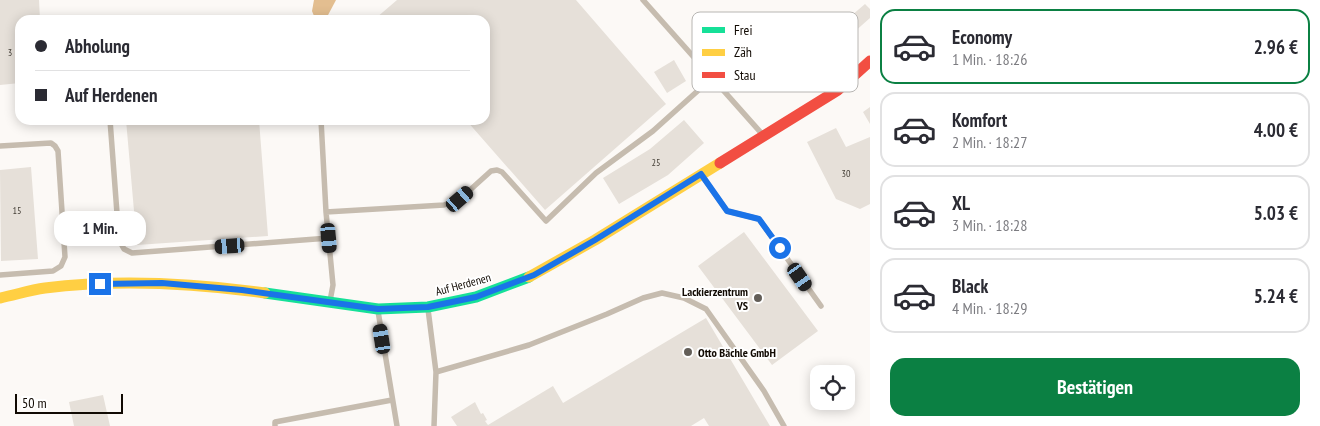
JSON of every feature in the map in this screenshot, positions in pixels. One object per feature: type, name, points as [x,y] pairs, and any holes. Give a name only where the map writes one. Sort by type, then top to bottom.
[{"type":"street","name":"Auf Herdenen","points":[[858,72],[870,61]]},
{"type":"street","name":"Auf Herdenen","points":[[0,298],[44,288],[100,284],[162,283],[242,290],[378,309],[428,307],[476,297],[534,275],[595,240],[835,92]]},
{"type":"lane","points":[[643,0],[692,55]]},
{"type":"lane","points":[[326,212],[444,205],[460,199],[491,171],[497,170],[502,172],[546,221],[596,173],[653,131],[696,92]]},
{"type":"lane","points":[[725,92],[764,136]]},
{"type":"lane","points":[[110,125],[119,240],[124,249],[132,253],[329,238]]},
{"type":"lane","points":[[321,125],[326,212],[333,285],[330,302]]},
{"type":"lane","points":[[0,146],[51,143],[58,151],[65,257],[61,266],[53,271],[0,275]]},
{"type":"lane","points":[[701,174],[727,211],[759,219],[820,306]]},
{"type":"lane","points":[[436,372],[529,345],[662,292],[684,298],[706,308],[764,391],[784,426]]},
{"type":"lane","points":[[428,307],[436,372],[434,426]]},
{"type":"lane","points":[[378,309],[397,426]]},
{"type":"lane","points":[[275,426],[275,422],[392,400]]},
{"type":"shaded area","points":[[314,0],[336,0],[328,15],[314,15],[312,11]]},
{"type":"building","points":[[0,0],[39,0],[40,15],[15,15],[15,84],[0,85]]},
{"type":"building","points":[[397,0],[576,0],[666,104],[545,210],[470,125],[490,125],[490,15],[380,15]]},
{"type":"building","points":[[865,4],[870,9],[870,18],[858,29],[858,12],[856,12]]},
{"type":"building","points":[[674,60],[686,81],[667,93],[654,72]]},
{"type":"building","points":[[870,107],[870,124],[863,112]]},
{"type":"building","points":[[684,120],[704,143],[668,175],[619,204],[603,178],[650,149]]},
{"type":"building","points":[[126,125],[259,125],[268,236],[137,245]]},
{"type":"building","points":[[836,128],[846,147],[870,137],[870,204],[860,209],[836,199],[807,142]]},
{"type":"building","points":[[31,167],[38,259],[1,261],[0,170]]},
{"type":"building","name":"Lackierzentrum VS","points":[[744,232],[818,331],[772,365],[698,266]]},
{"type":"building","name":"Otto Bächle GmbH","points":[[706,318],[770,426],[709,426],[704,418],[691,426],[457,426],[451,417],[475,402],[481,414],[483,413],[487,420],[485,421],[488,425],[553,386],[563,403]]},
{"type":"building","points":[[103,395],[110,426],[74,426],[69,402]]},
{"type":"traffic: fast","points":[[265,293],[378,309],[428,307],[476,297],[529,277]]},
{"type":"traffic: slow","points":[[529,277],[595,240],[720,163]]},
{"type":"traffic: slow","points":[[0,298],[45,288],[127,283],[183,285],[265,293]]},
{"type":"traffic: jam","points":[[858,72],[870,61]]},
{"type":"traffic: jam","points":[[720,163],[835,92]]},
{"type":"place","name":"Lackierzentrum VS","points":[[758,298]]},
{"type":"place","name":"Otto Bächle GmbH","points":[[688,352]]},
{"type":"route","points":[[100,284],[162,283],[242,290],[378,309],[428,307],[476,297],[534,275],[595,240],[701,174],[727,211],[759,219],[780,248]]}]
